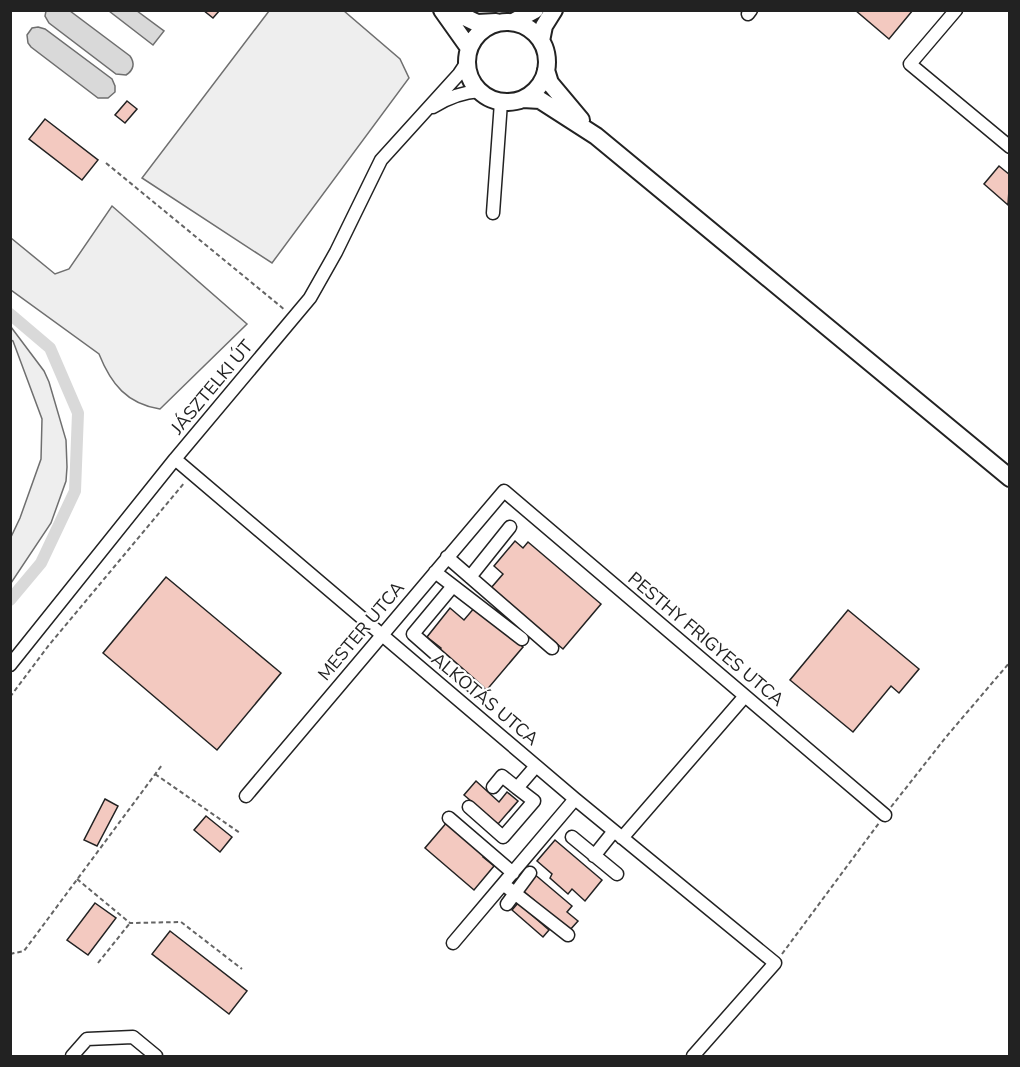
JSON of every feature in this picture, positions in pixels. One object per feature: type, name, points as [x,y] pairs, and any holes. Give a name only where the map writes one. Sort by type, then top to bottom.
[{"type":"main road","points":[[442,10],[468,55],[473,83],[480,91],[501,102],[523,99],[540,100],[596,136],[1010,478]]},
{"type":"main road","points":[[450,10],[477,23],[507,22],[524,25],[534,32],[545,50],[546,70],[550,83],[596,136]]},
{"type":"main road","points":[[468,55],[481,31],[535,10]]},
{"type":"main road","points":[[541,41],[544,26],[554,10]]},
{"type":"main road","points":[[523,99],[538,87],[546,70]]},
{"type":"street","points":[[956,10],[910,64],[1008,141]]},
{"type":"street","name":"JÁSZTELKI ÚT","points":[[10,664],[175,459],[310,298],[336,252],[381,160],[459,74],[468,55]]},
{"type":"street","name":"JÁSZTELKI ÚT","points":[[418,118],[441,101],[480,91]]},
{"type":"street","points":[[493,213],[501,102]]},
{"type":"street","name":"ALKOTÁS UTCA","points":[[175,459],[574,799],[775,963],[693,1056]]},
{"type":"street","name":"MESTER UTCA","points":[[246,796],[504,491]]},
{"type":"street","name":"PESTHY FRIGYES UTCA","points":[[504,491],[885,815]]},
{"type":"street","points":[[470,577],[510,527]]},
{"type":"street","points":[[447,557],[552,648]]},
{"type":"street","points":[[435,572],[522,639]]},
{"type":"street","points":[[453,586],[413,634],[479,692]]},
{"type":"street","points":[[594,856],[618,834],[745,696]]},
{"type":"street","points":[[517,788],[536,766]]},
{"type":"street","points":[[469,807],[503,837],[534,801],[502,776],[493,787]]},
{"type":"street","points":[[453,943],[574,799]]},
{"type":"street","points":[[448,818],[513,873]]},
{"type":"street","points":[[572,837],[616,874]]},
{"type":"street","points":[[507,904],[530,873]]},
{"type":"street","points":[[503,884],[567,935]]},
{"type":"street","points":[[72,1056],[87,1039],[133,1037],[156,1056]]},
{"type":"path","points":[[106,163],[294,317]]},
{"type":"path","points":[[10,697],[49,645],[189,478],[190,472]]},
{"type":"path","points":[[10,954],[24,951],[162,765]]},
{"type":"path","points":[[155,774],[240,833]]},
{"type":"path","points":[[77,879],[130,922],[181,922],[242,969]]},
{"type":"path","points":[[98,963],[130,922]]},
{"type":"shaded area","points":[[46,11],[70,11],[130,56],[133,61],[131,71],[126,75],[116,74],[49,23],[45,16]]},
{"type":"shaded area","points":[[109,11],[137,11],[164,31],[153,45]]},
{"type":"shaded area","points":[[269,11],[344,11],[400,59],[409,78],[272,263],[142,178]]},
{"type":"shaded area","points":[[32,28],[45,29],[112,79],[115,92],[108,98],[98,98],[31,47],[27,35]]},
{"type":"shaded area","points":[[112,206],[247,324],[160,409],[138,403],[129,397],[109,375],[99,354],[11,290],[11,238],[55,274],[69,269]]},
{"type":"shaded area","points":[[11,327],[44,371],[49,382],[66,440],[67,467],[66,481],[51,523],[11,583],[11,537],[41,459],[42,419],[11,340]]},
{"type":"building","points":[[203,10],[220,10],[213,18]]},
{"type":"building","points":[[855,10],[913,10],[889,39]]},
{"type":"building","points":[[127,101],[137,109],[125,123],[115,115]]},
{"type":"building","points":[[45,119],[98,160],[82,180],[29,139]]},
{"type":"building","points":[[999,166],[1010,175],[1008,205],[984,184]]},
{"type":"building","points":[[515,541],[523,548],[528,542],[601,604],[563,649],[491,588],[503,574],[494,566]]},
{"type":"building","points":[[166,577],[281,673],[217,750],[103,653]]},
{"type":"building","points":[[475,607],[523,647],[485,692],[437,652],[441,648],[427,637],[450,608],[464,620]]},
{"type":"building","points":[[848,610],[919,669],[899,693],[891,686],[853,732],[790,680]]},
{"type":"building","points":[[476,781],[499,802],[507,792],[518,801],[498,824],[464,795]]},
{"type":"building","points":[[105,799],[118,806],[97,846],[84,840]]},
{"type":"building","points":[[206,816],[232,837],[220,852],[194,830]]},
{"type":"building","points":[[448,821],[486,854],[483,857],[494,866],[474,890],[425,848]]},
{"type":"building","points":[[555,840],[602,880],[585,901],[572,889],[568,894],[550,878],[552,874],[537,861]]},
{"type":"building","points":[[533,873],[572,906],[567,912],[578,921],[569,931],[531,903],[534,900],[521,889]]},
{"type":"building","points":[[95,903],[116,918],[88,955],[67,940]]},
{"type":"building","points":[[518,903],[549,930],[543,937],[512,910]]},
{"type":"building","points":[[170,931],[247,991],[229,1014],[152,954]]},
{"type":"waterway","points":[[10,314],[50,348],[78,413],[75,491],[41,563],[10,600]]}]
